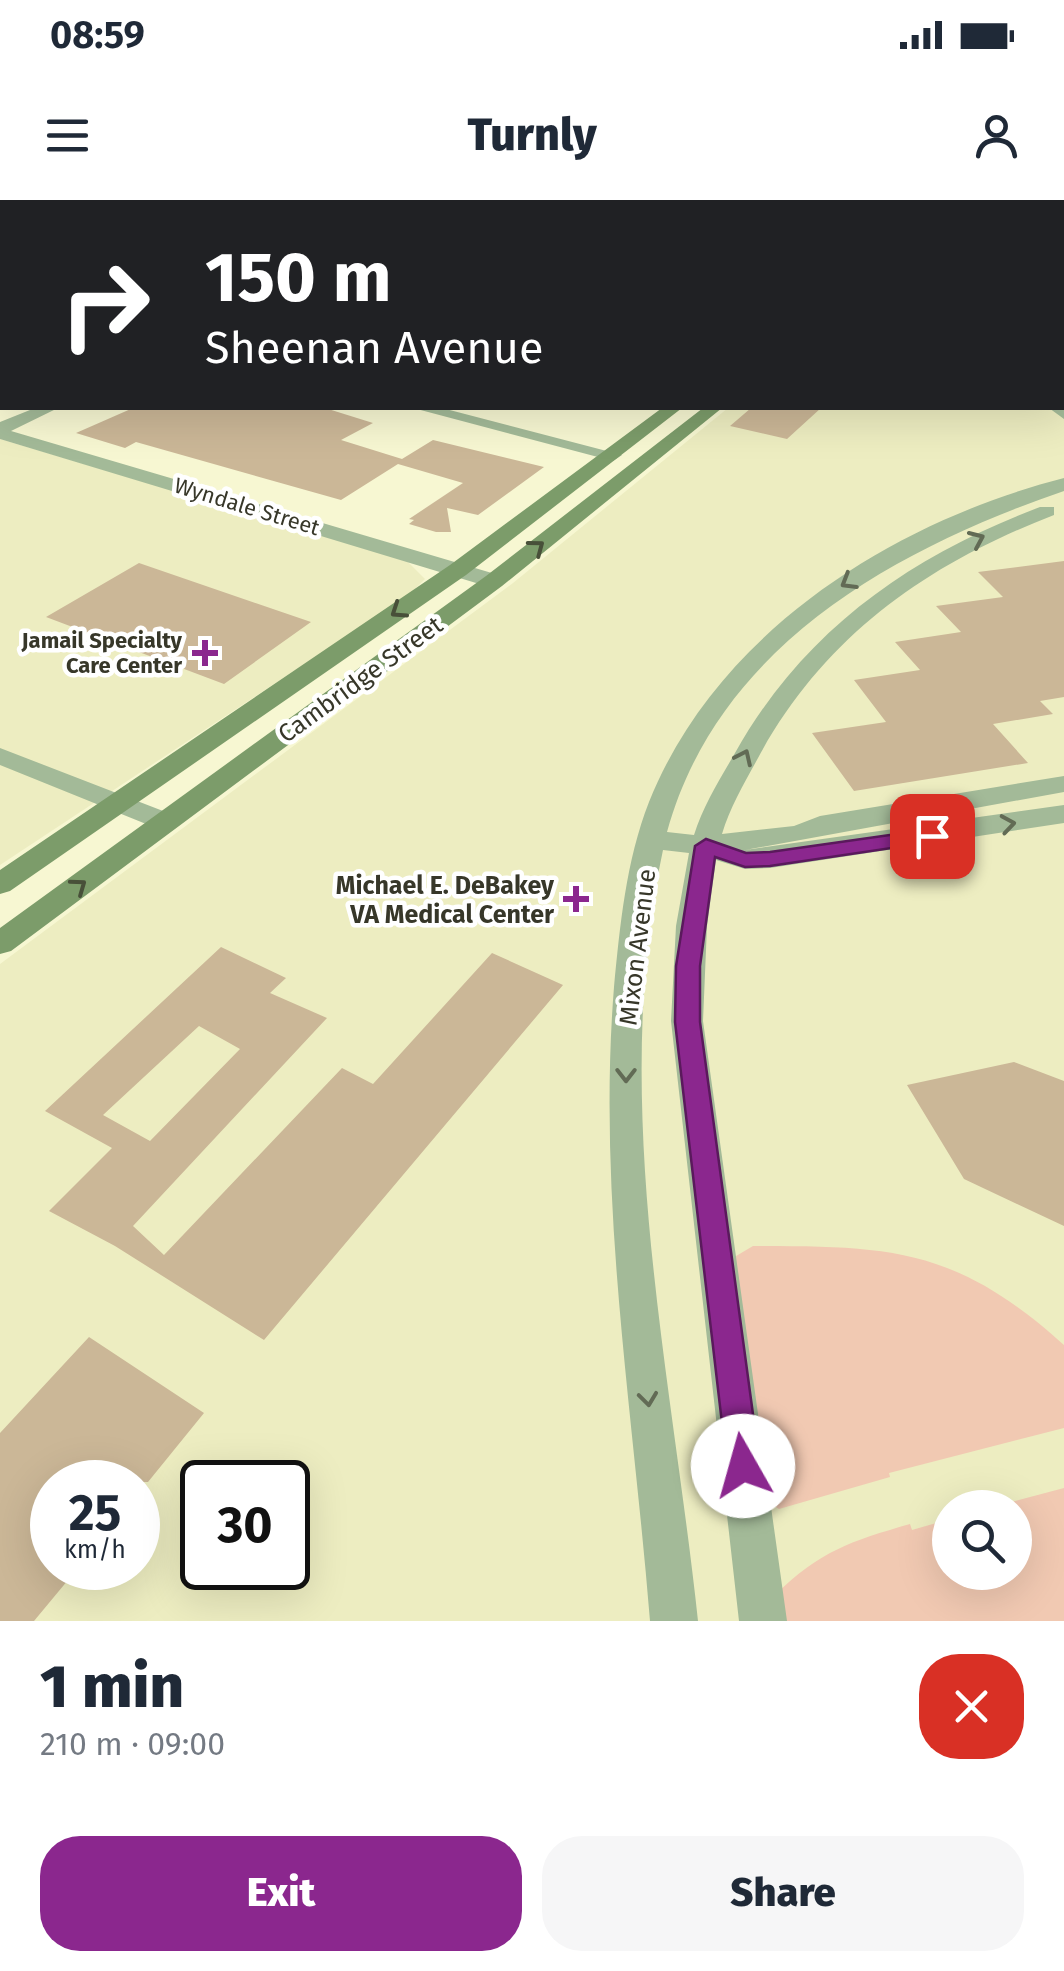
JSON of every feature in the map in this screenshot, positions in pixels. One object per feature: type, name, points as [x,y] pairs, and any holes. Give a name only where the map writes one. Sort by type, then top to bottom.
[{"type":"street","points":[[0,431],[46,410]]},
{"type":"street","points":[[430,410],[613,455]]},
{"type":"street","name":"Cambridge Street","points":[[0,884],[458,570],[670,410]]},
{"type":"street","name":"Cambridge Street","points":[[0,943],[494,581],[710,410]]},
{"type":"street","name":"Wyndale Street","points":[[0,431],[494,581]]},
{"type":"street","name":"Mixon Avenue","points":[[674,1621],[638,1320],[626,1102],[630,976],[651,839],[671,782],[705,726],[756,659],[832,591],[918,541],[1064,484]]},
{"type":"street","points":[[764,1621],[688,1022],[688,966],[706,846],[724,800],[772,706],[839,628],[890,588],[948,553],[1064,506]]},
{"type":"street","points":[[0,756],[166,822]]},
{"type":"street","points":[[724,800],[742,818],[764,829],[820,825],[1064,784]]},
{"type":"street","points":[[651,839],[706,846],[745,860],[788,858],[1064,814]]},
{"type":"street","points":[[706,846],[781,837],[820,825]]},
{"type":"shaded area","name":"Michael E. DeBakey VA Medical Center","points":[[726,410],[1064,410],[1064,1621],[0,1621],[0,964],[513,583]]},
{"type":"shaded area","points":[[0,439],[406,560],[425,579],[409,595],[0,865]]},
{"type":"shaded area","points":[[753,1246],[884,1252],[955,1271],[989,1289],[1064,1345],[1064,1428],[889,1473],[890,1477],[779,1509],[764,1500],[726,1262]]},
{"type":"shaded area","points":[[1064,1488],[1064,1621],[780,1621],[775,1595],[807,1568],[853,1542],[910,1524],[912,1530],[932,1524],[932,1590],[1032,1590],[1032,1497]]},
{"type":"building","points":[[128,410],[331,410],[373,423],[341,440],[402,459],[433,440],[544,467],[478,515],[447,508],[451,532],[436,532],[409,524],[414,520],[409,519],[463,483],[398,464],[341,500],[136,442],[125,448],[76,433]]},
{"type":"building","points":[[749,410],[819,410],[787,439],[730,426]]},
{"type":"building","points":[[1064,561],[1064,697],[1040,701],[1053,714],[993,724],[1028,763],[854,791],[812,733],[886,722],[854,680],[920,670],[895,642],[961,632],[936,606],[1003,597],[978,572]]},
{"type":"building","name":"Jamail Specialty Care Center","points":[[139,563],[311,622],[224,684],[46,617]]},
{"type":"building","points":[[221,947],[286,978],[270,993],[327,1018],[133,1226],[164,1255],[342,1068],[373,1084],[492,953],[563,985],[264,1340],[115,1246],[49,1211],[112,1148],[45,1111]],"holes":[[[199,1026],[240,1049],[150,1141],[103,1115]]]},
{"type":"building","points":[[1014,1062],[1064,1081],[1064,1226],[964,1179],[907,1085]]},
{"type":"building","points":[[89,1337],[204,1413],[160,1467],[160,1460],[30,1460],[30,1590],[60,1590],[34,1621],[0,1621],[0,1433]]},
{"type":"place","name":"Jamail Specialty Care Center","points":[[205,653]]},
{"type":"place","name":"Michael E. DeBakey VA Medical Center","points":[[576,899]]},
{"type":"route","points":[[743,1466],[688,1022],[688,966],[706,846],[745,860],[770,859],[932,836]]}]
